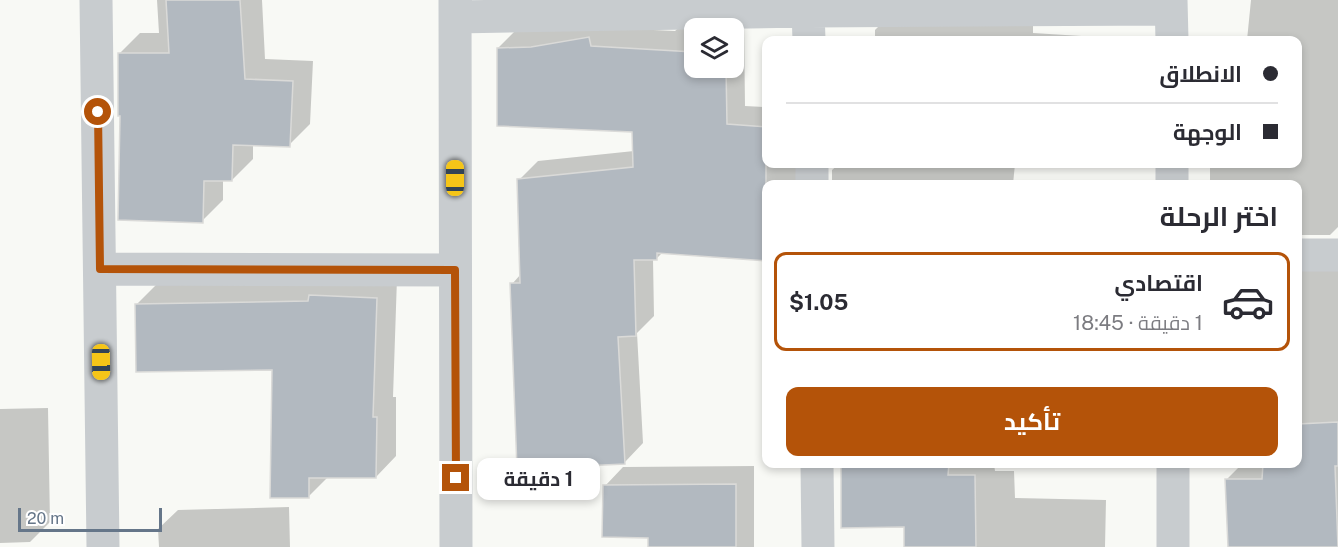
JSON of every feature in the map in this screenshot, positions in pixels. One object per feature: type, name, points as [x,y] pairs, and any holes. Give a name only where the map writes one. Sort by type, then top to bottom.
[{"type":"street","points":[[96,0],[103,547]]},
{"type":"street","points":[[456,547],[455,8],[808,26],[1172,16]]},
{"type":"street","points":[[1302,255],[1338,255]]},
{"type":"street","points":[[100,269],[455,270]]},
{"type":"street","points":[[817,468],[818,547]]},
{"type":"street","points":[[1173,468],[1173,547]]},
{"type":"building","points":[[166,0],[240,0],[245,79],[293,81],[290,147],[233,145],[232,181],[204,181],[203,223],[118,220],[120,116],[118,116],[118,53],[169,53]]},
{"type":"building","points":[[589,37],[591,46],[684,51],[684,78],[726,78],[727,124],[762,127],[762,168],[766,168],[766,180],[762,180],[762,261],[657,253],[657,260],[634,260],[636,336],[618,337],[625,464],[517,469],[510,283],[520,283],[517,179],[633,167],[632,132],[497,126],[497,48],[531,47]]},
{"type":"building","points":[[309,295],[377,298],[373,417],[377,417],[376,478],[309,478],[309,498],[270,498],[272,370],[136,372],[135,304],[308,301]]},
{"type":"building","points":[[1338,422],[1338,466],[1335,466],[1338,547],[1228,547],[1225,479],[1262,479],[1263,468],[1302,468],[1302,424]]},
{"type":"building","points":[[841,468],[949,468],[948,475],[975,475],[976,547],[904,547],[904,527],[841,528]]},
{"type":"building","points":[[736,484],[736,547],[648,547],[648,538],[602,537],[603,485]]},
{"type":"route","points":[[98,112],[100,269],[455,270],[456,478]]}]
